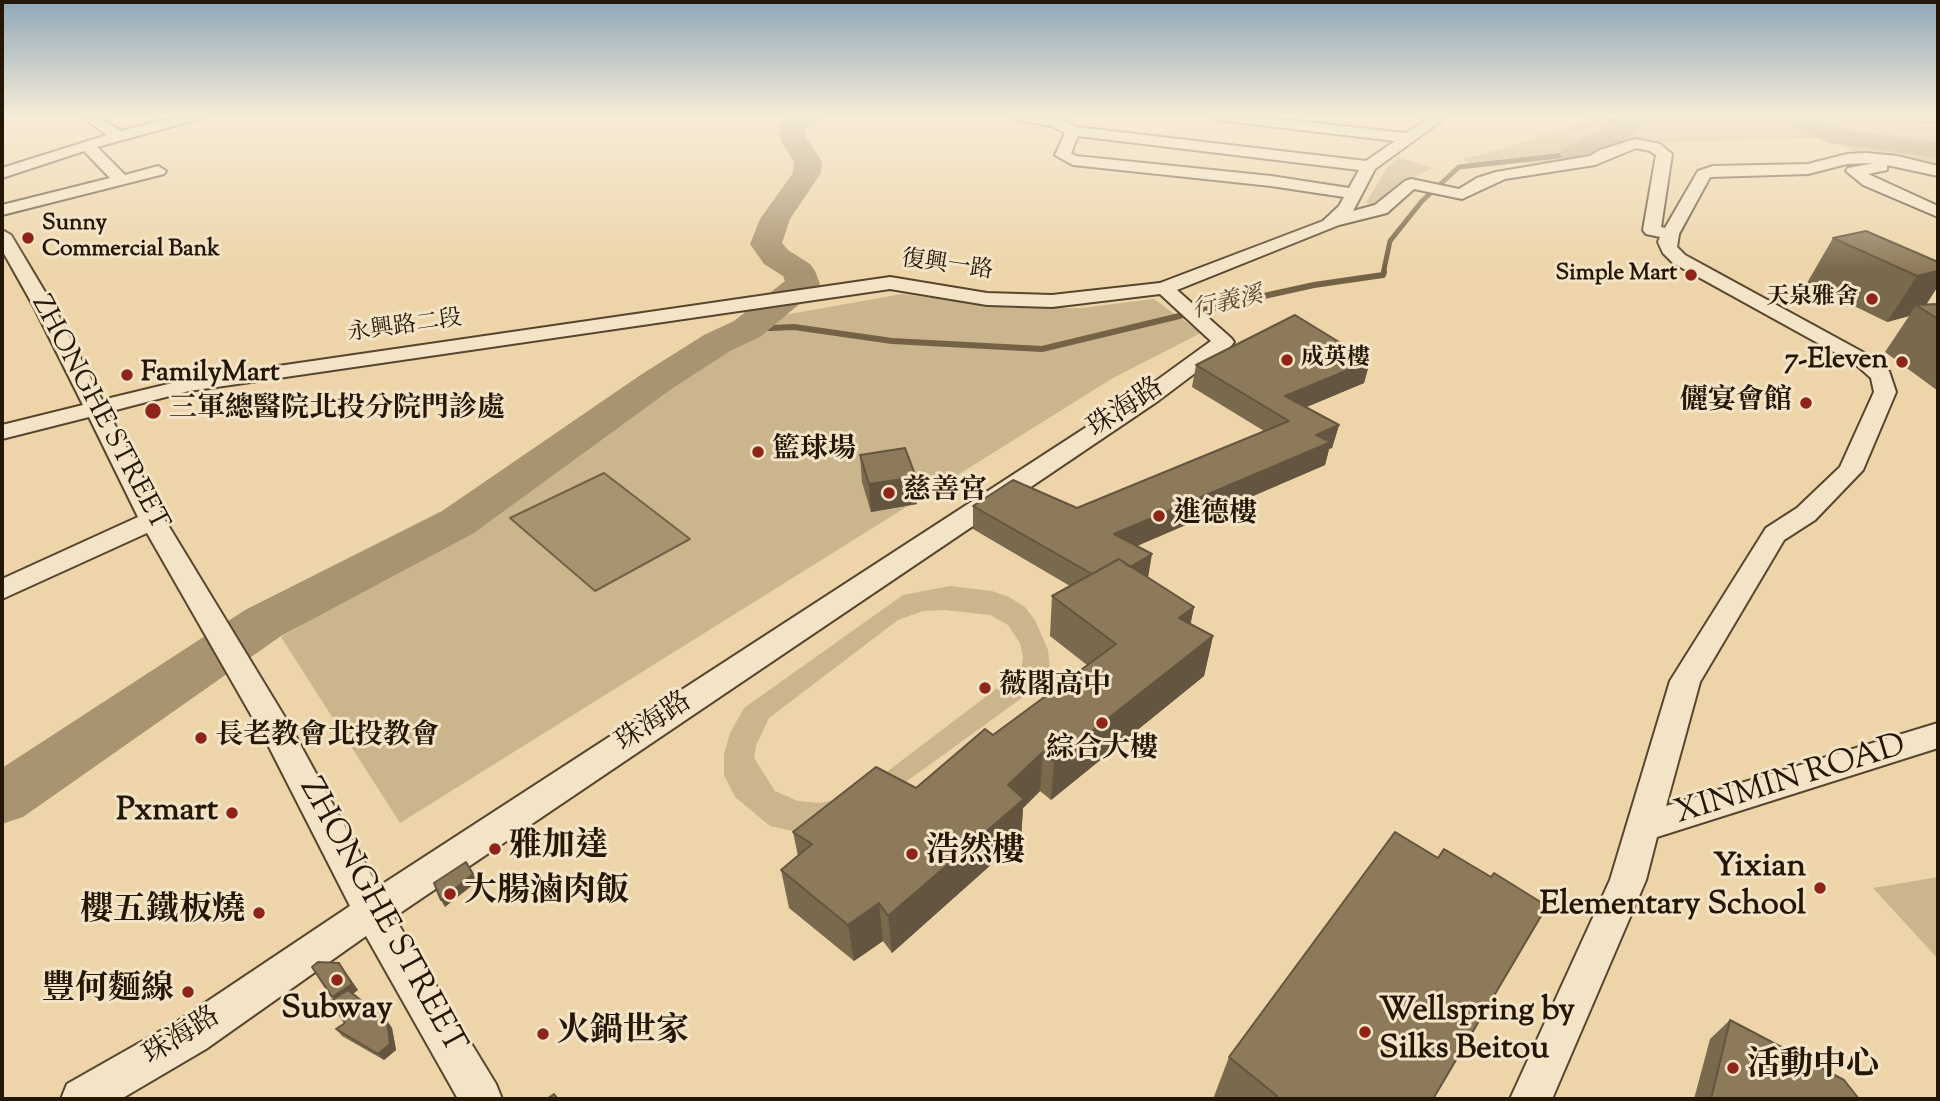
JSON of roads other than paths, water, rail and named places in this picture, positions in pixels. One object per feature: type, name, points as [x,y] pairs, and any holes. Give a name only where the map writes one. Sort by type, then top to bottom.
[{"type":"street","points":[[2,173],[19,167]]},
{"type":"street","points":[[109,167],[121,180]]},
{"type":"street","points":[[1143,167],[1271,181],[1356,194]]},
{"type":"street","points":[[1335,220],[1356,194],[1368,167]]},
{"type":"street","points":[[1224,342],[1164,288],[1301,237],[1335,220],[1381,209],[1411,184],[1462,194],[1483,181],[1502,175],[1549,167]]},
{"type":"street","points":[[1662,167],[1652,230],[1670,234]]},
{"type":"street","points":[[1531,1099],[1628,880],[1685,681],[1775,534],[1807,514],[1851,470],[1885,392],[1881,376],[1861,359],[1679,259],[1669,249],[1667,242],[1670,234],[1704,174],[1713,171],[1814,167]]},
{"type":"street","points":[[1882,167],[1854,172],[1869,182],[1938,212]]},
{"type":"street","points":[[2,210],[158,171]]},
{"type":"street","name":"ZHONGHE STREET","points":[[2,235],[44,307],[152,520],[278,733],[372,911],[481,1099]]},
{"type":"street","name":"復興一路","points":[[723,307],[890,283],[987,299],[1052,301],[1103,298],[1164,288]]},
{"type":"street","name":"永興路二段","points":[[2,432],[190,385],[723,307]]},
{"type":"street","name":"珠海路","points":[[82,1099],[192,1035],[372,911],[1150,396],[1224,342]]},
{"type":"street","points":[[2,590],[152,520]]},
{"type":"street","name":"XINMIN ROAD","points":[[1644,827],[1938,736]]},
{"type":"waterway","points":[[2,799],[263,623],[458,522],[656,382],[717,343],[747,329],[803,284],[798,271],[776,257],[766,244],[775,219],[807,173],[808,167]]},
{"type":"waterway","name":"行義溪","points":[[1383,274],[1390,241],[1422,201],[1459,167]]},
{"type":"waterway","name":"行義溪","points":[[747,329],[794,327],[892,341],[1042,349],[1250,299],[1314,285],[1383,275],[1384,272]]},
{"type":"place","name":"Sunny Commercial Bank","points":[[28,238]]},
{"type":"place","name":"Simple Mart","points":[[1691,275]]},
{"type":"place","name":"天泉雅舍","points":[[1872,299]]},
{"type":"place","name":"成英樓","points":[[1287,360]]},
{"type":"place","name":"7-Eleven","points":[[1902,362]]},
{"type":"place","name":"FamilyMart","points":[[127,375]]},
{"type":"place","name":"儷宴會館","points":[[1806,403]]},
{"type":"place","name":"三軍總醫院北投分院門診處","points":[[153,411]]},
{"type":"place","name":"籃球場","points":[[758,452]]},
{"type":"place","name":"慈善宮","points":[[889,493]]},
{"type":"place","name":"進德樓","points":[[1159,516]]},
{"type":"place","name":"薇閣高中","points":[[985,688]]},
{"type":"place","name":"綜合大樓","points":[[1102,723]]},
{"type":"place","name":"長老教會北投教會","points":[[201,738]]},
{"type":"place","name":"Pxmart","points":[[232,813]]},
{"type":"place","name":"雅加達","points":[[495,849]]},
{"type":"place","name":"浩然樓","points":[[912,854]]},
{"type":"place","name":"Yixian Elementary School","points":[[1820,888]]},
{"type":"place","name":"大腸滷肉飯","points":[[450,894]]},
{"type":"place","name":"櫻五鐵板燒","points":[[259,913]]},
{"type":"place","name":"Subway","points":[[337,980]]},
{"type":"place","name":"豐何麵線","points":[[188,992]]},
{"type":"place","name":"Wellspring by Silks Beitou","points":[[1365,1032]]},
{"type":"place","name":"火鍋世家","points":[[543,1034]]},
{"type":"place","name":"活動中心","points":[[1733,1068]]}]
